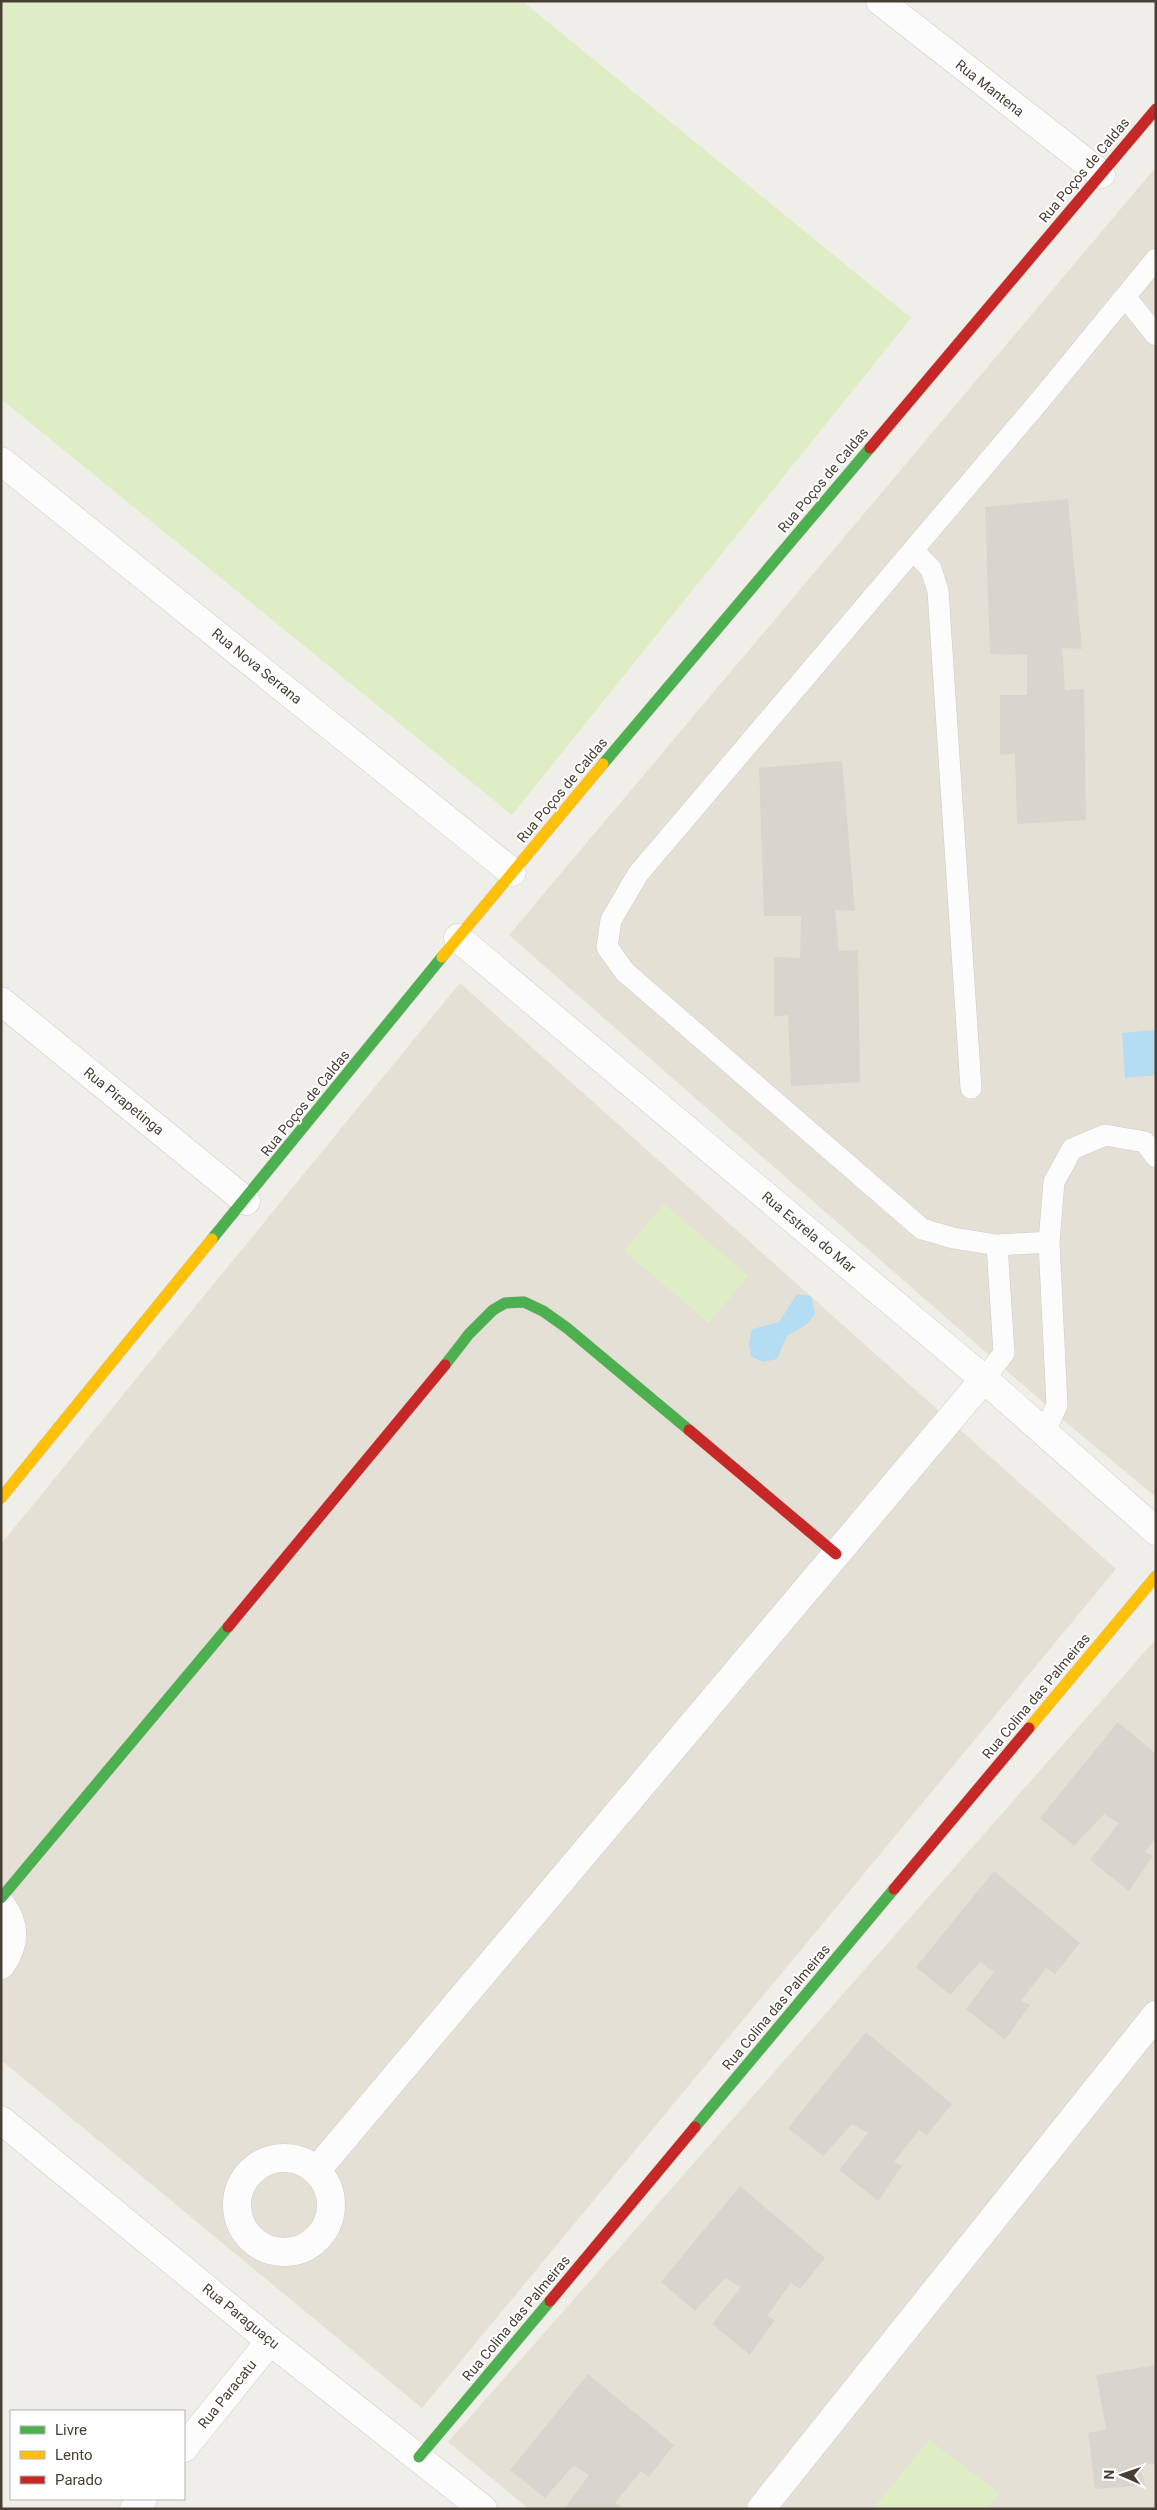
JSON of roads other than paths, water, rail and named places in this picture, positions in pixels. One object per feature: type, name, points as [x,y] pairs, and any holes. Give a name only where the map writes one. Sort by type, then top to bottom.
[{"type":"street","name":"Rua Mantena","points":[[880,1],[1101,174]]},
{"type":"street","name":"Rua Poços de Caldas","points":[[1,1498],[512,872],[1156,109]]},
{"type":"street","name":"Rua Nova Serrana","points":[[1,461],[512,872]]},
{"type":"street","name":"Rua Estrela do Mar","points":[[458,938],[984,1379],[1156,1531]]},
{"type":"street","name":"Rua Pirapetinga","points":[[1,1001],[246,1200]]},
{"type":"street","points":[[1,1898],[423,1393],[472,1331],[503,1303],[515,1301],[534,1305],[567,1328],[836,1554]]},
{"type":"street","points":[[316,2171],[984,1379]]},
{"type":"street","name":"Rua Colina das Palmeiras","points":[[419,2457],[1156,1576]]},
{"type":"street","points":[[1,1905],[9,1916],[14,1935],[10,1953],[1,1966]]},
{"type":"street","points":[[761,2509],[1156,2015]]},
{"type":"street","name":"Rua Paraguaçu","points":[[1,2120],[270,2341],[483,2509]]},
{"type":"street","name":"Rua Paracatu","points":[[185,2447],[270,2341]]},
{"type":"lane","points":[[1049,1242],[997,1245],[922,1229],[626,972],[608,947],[611,920],[638,874],[913,550],[1156,259]]},
{"type":"lane","points":[[1125,297],[1156,335]]},
{"type":"lane","points":[[913,550],[931,569],[938,591],[971,1088]]},
{"type":"lane","points":[[1044,1433],[1057,1405],[1049,1242],[1054,1182],[1072,1150],[1105,1135],[1145,1142],[1156,1157]]},
{"type":"lane","points":[[984,1379],[1004,1353],[997,1245]]},
{"type":"water","points":[[1156,1030],[1156,1075],[1125,1078],[1122,1033]]},
{"type":"water","points":[[797,1294],[811,1296],[815,1314],[806,1325],[787,1336],[777,1359],[763,1362],[751,1356],[749,1344],[752,1329],[779,1322]]}]
